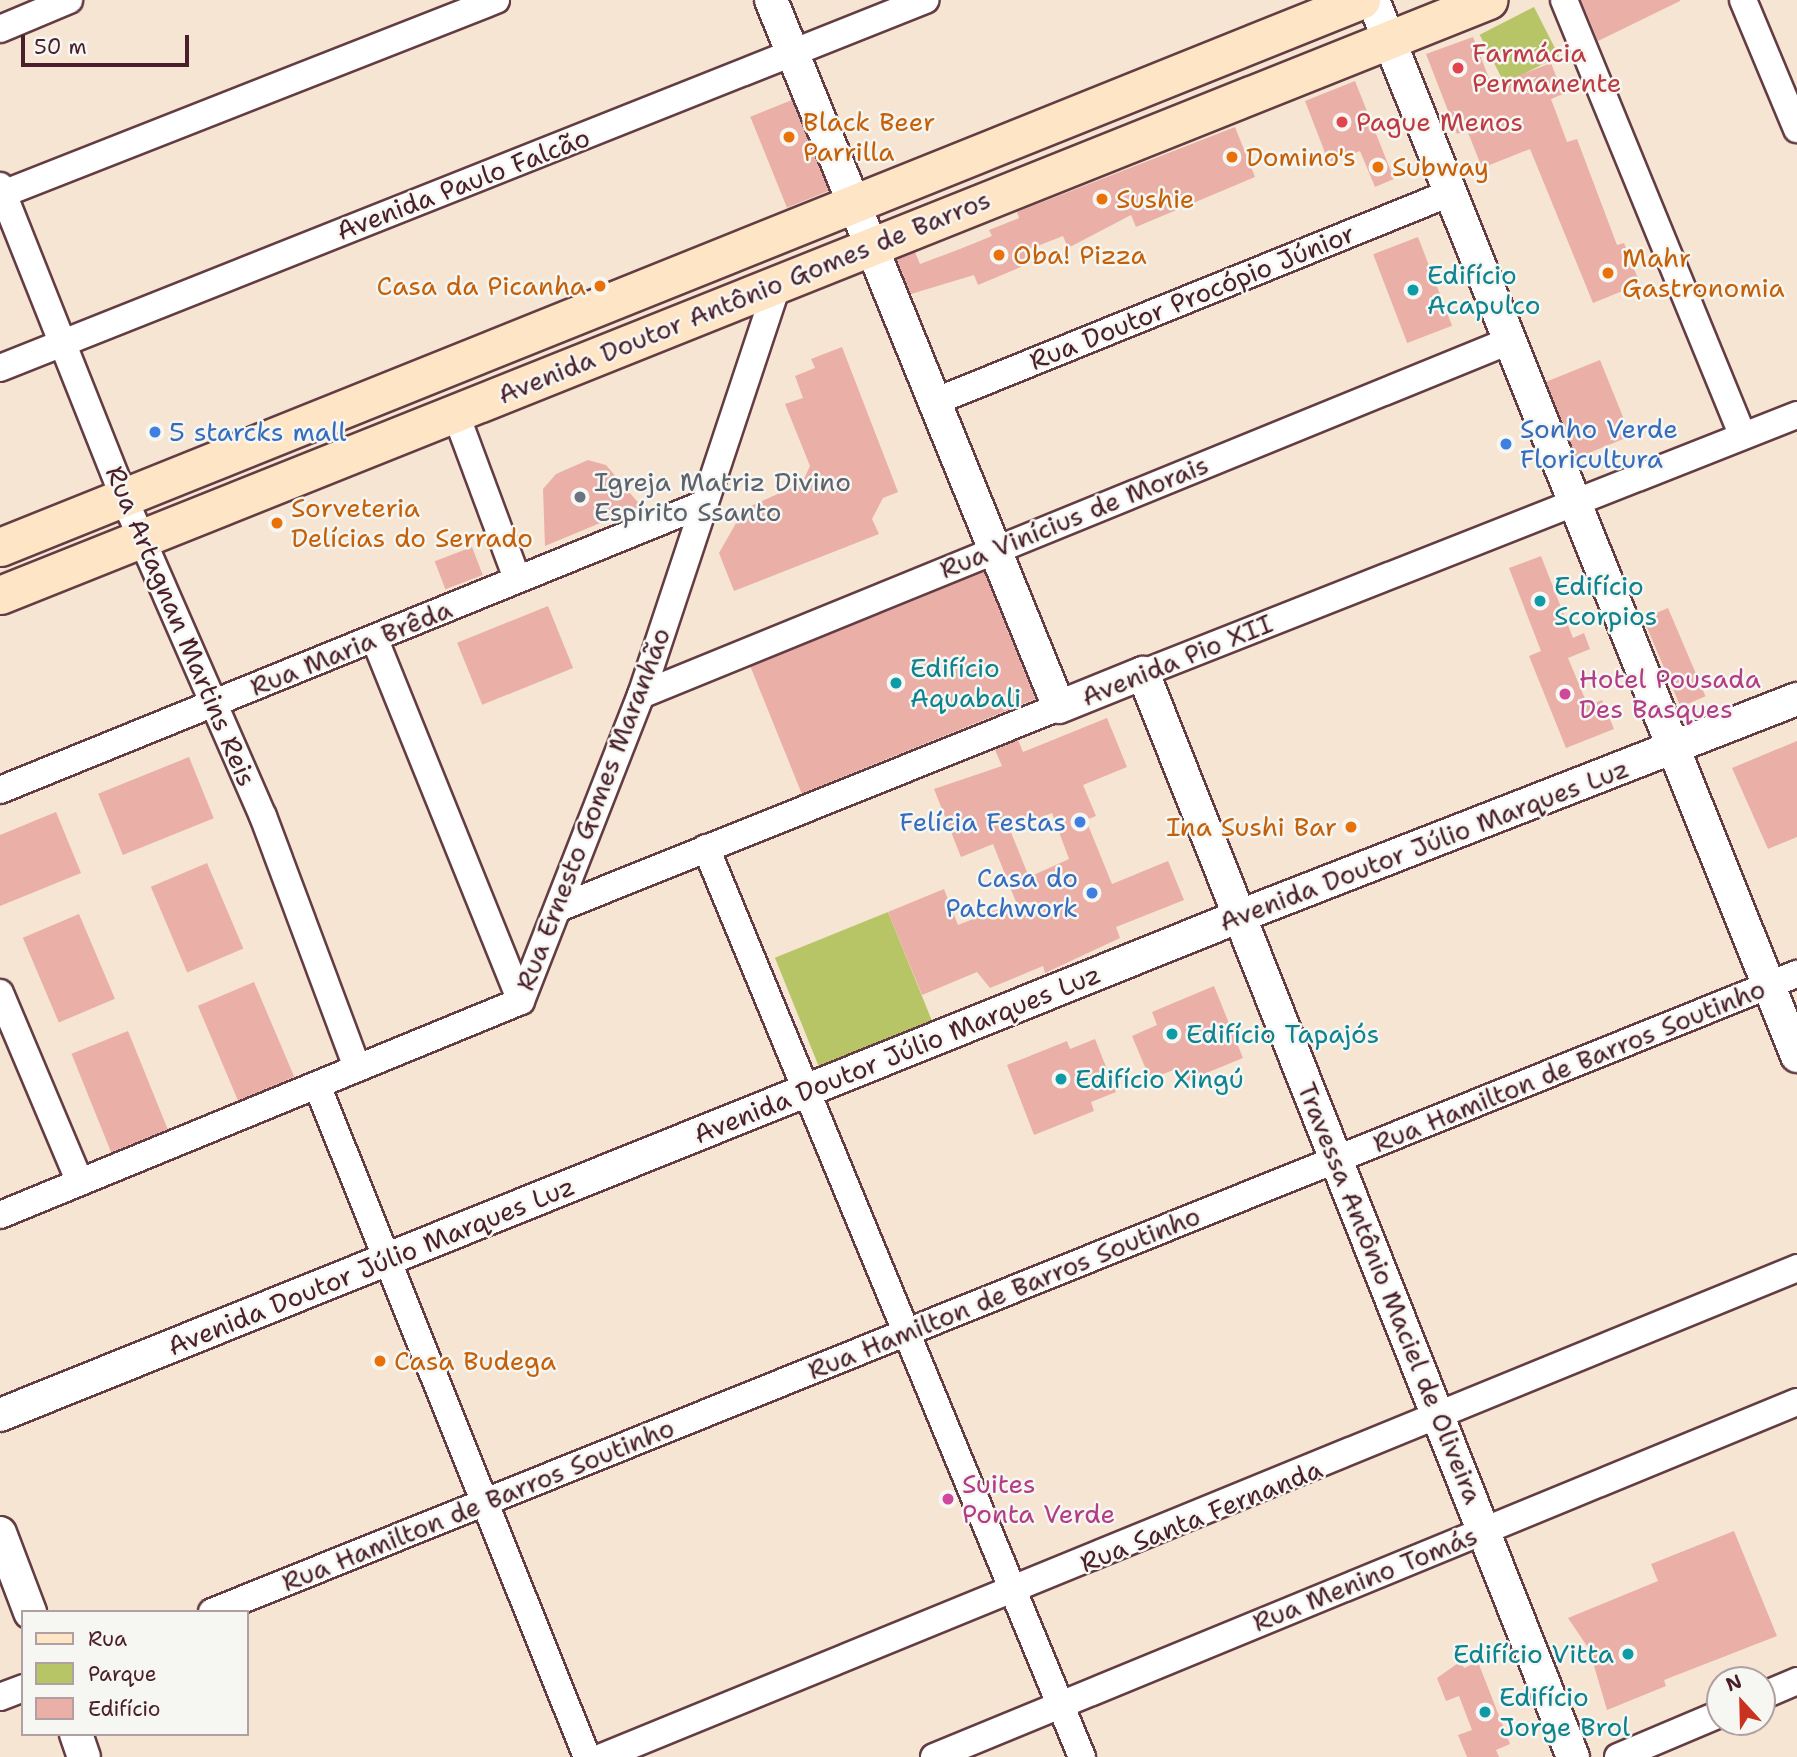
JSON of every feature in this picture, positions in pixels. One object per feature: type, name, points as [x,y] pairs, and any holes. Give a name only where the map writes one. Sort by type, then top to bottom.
[{"type":"main road","name":"Avenida Doutor Antônio Gomes de Barros","points":[[0,547],[1362,0]]},
{"type":"main road","name":"Avenida Doutor Antônio Gomes de Barros","points":[[0,595],[1488,0]]},
{"type":"street","points":[[0,29],[69,0]]},
{"type":"street","points":[[1,192],[496,0]]},
{"type":"street","points":[[771,0],[1059,707]]},
{"type":"street","name":"Avenida Paulo Falcão","points":[[0,368],[62,341],[925,0]]},
{"type":"street","points":[[1373,0],[1671,749],[1783,980],[1797,1056]]},
{"type":"street","points":[[1564,0],[1743,436]]},
{"type":"street","points":[[1743,0],[1797,129]]},
{"type":"street","name":"Rua Artagnan Martins Reis","points":[[1,192],[141,539],[217,703],[357,1068]]},
{"type":"street","name":"Rua Doutor Procópio Júnior","points":[[934,402],[1450,193]]},
{"type":"street","name":"Rua Ernesto Gomes Maranhão","points":[[0,1215],[521,1000],[641,695],[701,505],[778,282]]},
{"type":"street","name":"Rua Vinícius de Morais","points":[[641,695],[1509,341]]},
{"type":"street","points":[[455,412],[517,579]]},
{"type":"street","name":"Avenida Pio XII","points":[[559,908],[1143,673],[1797,415]]},
{"type":"street","name":"Rua Maria Brêda","points":[[0,790],[375,640],[701,505]]},
{"type":"street","points":[[375,640],[521,1000]]},
{"type":"street","name":"Travessa Antônio Maciel de Oliveira","points":[[1143,673],[1573,1757]]},
{"type":"street","name":"Avenida Doutor Júlio Marques Luz","points":[[0,1415],[1240,916],[1797,699]]},
{"type":"street","points":[[706,848],[1082,1757]]},
{"type":"street","name":"Rua Hamilton de Barros Soutinho","points":[[217,1610],[1783,980]]},
{"type":"street","points":[[0,993],[80,1182]]},
{"type":"street","points":[[317,1084],[587,1757]]},
{"type":"street","name":"Rua Santa Fernanda","points":[[602,1757],[1014,1593],[1797,1268]]},
{"type":"street","name":"Rua Menino Tomás","points":[[934,1757],[1797,1402]]},
{"type":"street","points":[[0,1533],[29,1610]]},
{"type":"street","points":[[1776,1690],[1797,1681]]},
{"type":"street","points":[[0,1697],[21,1689]]},
{"type":"street","points":[[1618,1757],[1706,1720]]},
{"type":"street","points":[[77,1736],[84,1757]]},
{"type":"green space","points":[[1534,7],[1559,56],[1505,84],[1480,35]]},
{"type":"green space","points":[[888,912],[933,1022],[819,1068],[775,958]]},
{"type":"building","points":[[1581,0],[1680,0],[1680,1],[1598,41]]},
{"type":"building","points":[[1473,37],[1492,86],[1551,63],[1563,94],[1551,99],[1567,142],[1577,139],[1617,245],[1624,243],[1640,284],[1593,303],[1530,149],[1482,168],[1467,130],[1457,134],[1426,54]]},
{"type":"building","name":"Pague Menos","points":[[1355,81],[1394,179],[1375,187],[1360,151],[1329,163],[1305,101]]},
{"type":"building","name":"Black Beer Parrilla","points":[[792,100],[829,191],[787,208],[750,117]]},
{"type":"building","points":[[1235,127],[1255,177],[1136,227],[1131,215],[1068,248],[1063,236],[1030,249],[1035,261],[978,285],[974,275],[911,294],[897,260],[915,252],[920,264],[960,249],[992,236],[989,230],[1019,218],[1017,212]]},
{"type":"building","name":"Edifício Acapulco","points":[[1418,237],[1452,326],[1407,343],[1373,254]]},
{"type":"building","points":[[842,347],[898,492],[883,498],[872,519],[879,534],[734,591],[719,553],[744,509],[802,483],[810,466],[785,404],[803,398],[795,376],[815,368],[811,359]]},
{"type":"building","points":[[1600,360],[1631,436],[1577,458],[1546,382]]},
{"type":"building","name":"Igreja Matriz Divino Espírito Ssanto","points":[[588,460],[606,465],[641,506],[545,546],[543,489],[556,474]]},
{"type":"building","points":[[472,547],[483,575],[445,589],[435,561]]},
{"type":"building","points":[[1541,556],[1573,638],[1584,633],[1590,649],[1568,658],[1588,706],[1602,700],[1614,729],[1566,748],[1529,656],[1541,651],[1509,568]]},
{"type":"building","name":"Edifício Aquabali","points":[[984,572],[1035,699],[802,793],[750,666]]},
{"type":"building","points":[[548,606],[573,668],[482,705],[457,643]]},
{"type":"building","points":[[1668,608],[1706,696],[1681,707],[1643,619]]},
{"type":"building","points":[[1107,718],[1127,767],[1083,785],[1096,816],[1086,820],[1112,884],[1168,861],[1184,900],[1116,927],[1120,938],[1045,973],[1043,966],[990,988],[977,972],[922,995],[888,912],[944,889],[958,925],[1016,902],[993,844],[961,857],[934,789],[1002,766],[995,750],[1018,740],[1023,752]],"holes":[[[1052,813],[1069,859],[1029,877],[1010,830]]]},
{"type":"building","points":[[1797,741],[1797,837],[1768,849],[1732,768]]},
{"type":"building","points":[[189,757],[214,818],[123,855],[98,794]]},
{"type":"building","points":[[56,812],[81,873],[0,906],[0,835]]},
{"type":"building","points":[[207,863],[243,949],[187,972],[151,887]]},
{"type":"building","points":[[79,914],[115,999],[59,1023],[23,938]]},
{"type":"building","points":[[254,982],[294,1077],[238,1101],[198,1006]]},
{"type":"building","name":"Edifício Tapajós","points":[[1214,986],[1243,1058],[1182,1083],[1176,1069],[1150,1079],[1132,1036],[1157,1025],[1152,1012]]},
{"type":"building","points":[[128,1031],[168,1129],[111,1152],[71,1054]]},
{"type":"building","name":"Edifício Xingú","points":[[1095,1039],[1116,1092],[1091,1102],[1094,1111],[1034,1135],[1007,1065],[1067,1041],[1070,1049]]},
{"type":"building","points":[[1734,1531],[1777,1636],[1664,1680],[1666,1686],[1607,1710],[1589,1649],[1568,1618],[1658,1581],[1651,1564]]},
{"type":"building","name":"Edifício Jorge Brol","points":[[1461,1661],[1464,1668],[1478,1662],[1510,1744],[1496,1750],[1499,1757],[1467,1757],[1458,1735],[1472,1730],[1459,1696],[1446,1701],[1437,1678]]},
{"type":"place","name":"Farmácia Permanente","points":[[1458,68]]},
{"type":"place","name":"Pague Menos","points":[[1342,122]]},
{"type":"place","name":"Black Beer Parrilla","points":[[789,137]]},
{"type":"place","name":"Domino's","points":[[1232,157]]},
{"type":"place","name":"Subway","points":[[1378,167]]},
{"type":"place","name":"Sushie","points":[[1102,199]]},
{"type":"place","name":"Oba! Pizza","points":[[999,255]]},
{"type":"place","name":"Mahr Gastronomia","points":[[1608,273]]},
{"type":"place","name":"Casa da Picanha","points":[[600,286]]},
{"type":"place","name":"Edifício Acapulco","points":[[1413,290]]},
{"type":"place","name":"5 starcks mall","points":[[155,432]]},
{"type":"place","name":"Sonho Verde Floricultura","points":[[1506,444]]},
{"type":"place","name":"Igreja Matriz Divino Espírito Ssanto","points":[[580,497]]},
{"type":"place","name":"Sorveteria Delícias do Serrado","points":[[277,523]]},
{"type":"place","name":"Edifício Scorpios","points":[[1540,601]]},
{"type":"place","name":"Edifício Aquabali","points":[[896,683]]},
{"type":"place","name":"Hotel Pousada Des Basques","points":[[1565,694]]},
{"type":"place","name":"Felícia Festas","points":[[1080,822]]},
{"type":"place","name":"Ina Sushi Bar","points":[[1351,827]]},
{"type":"place","name":"Casa do Patchwork","points":[[1092,893]]},
{"type":"place","name":"Edifício Tapajós","points":[[1172,1034]]},
{"type":"place","name":"Edifício Xingú","points":[[1061,1079]]},
{"type":"place","name":"Casa Budega","points":[[380,1361]]},
{"type":"place","name":"Suites Ponta Verde","points":[[948,1499]]},
{"type":"place","name":"Edifício Vitta","points":[[1628,1654]]},
{"type":"place","name":"Edifício Jorge Brol","points":[[1485,1712]]}]
